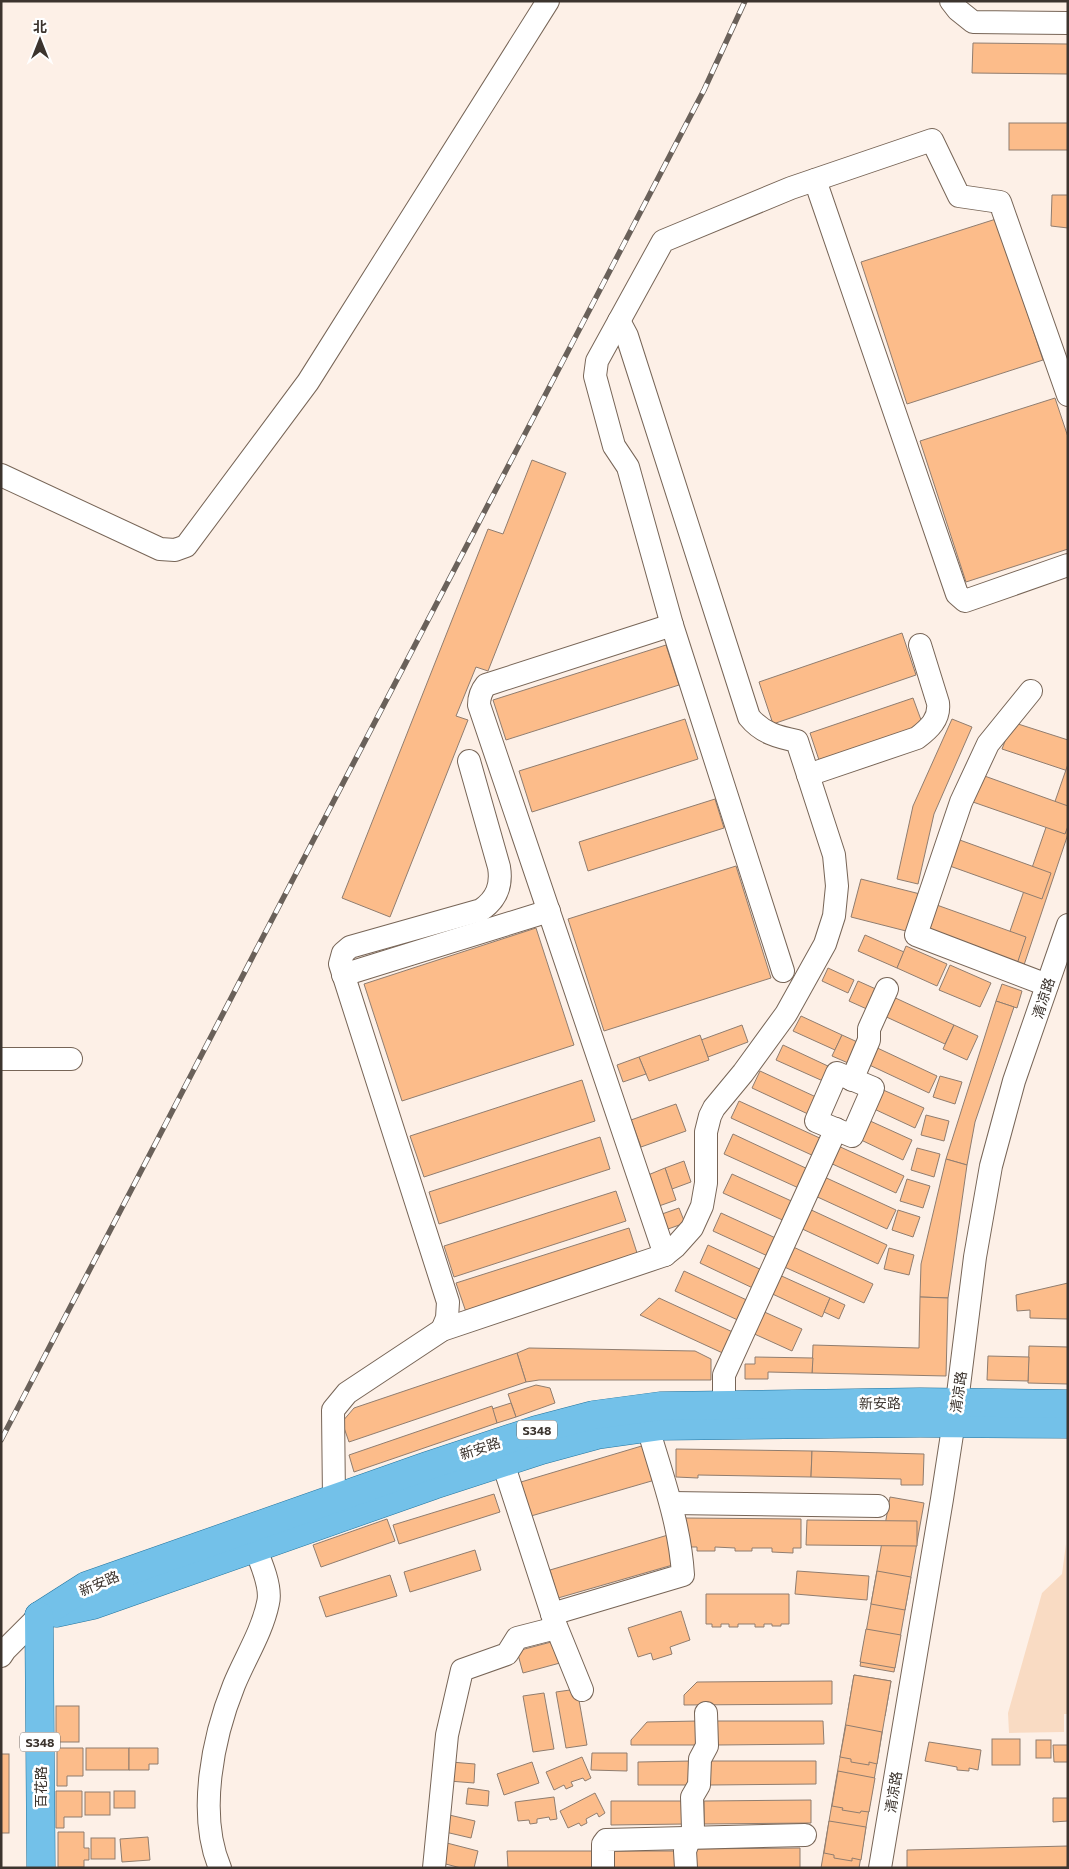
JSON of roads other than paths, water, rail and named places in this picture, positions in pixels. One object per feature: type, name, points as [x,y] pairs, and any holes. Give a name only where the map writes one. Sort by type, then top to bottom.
[{"type":"main road","name":"新安路","points":[[39,1616],[93,1605],[434,1485],[579,1440],[648,1428],[955,1413],[1068,1404]]},
{"type":"main road","name":"新安路","points":[[39,1616],[86,1586],[427,1466],[564,1422],[626,1409],[660,1406],[724,1405],[955,1413],[1068,1424]]},
{"type":"main road","name":"百花路","points":[[39,1616],[40,1868]]},
{"type":"street","points":[[1,475],[160,549],[175,550],[186,546],[308,382],[548,1]]},
{"type":"street","points":[[951,1],[958,10],[973,22],[1068,23]]},
{"type":"street","points":[[783,971],[672,625],[628,467],[614,446],[595,376],[597,361],[663,241],[791,188],[932,140],[959,196],[1000,202],[1068,395]]},
{"type":"street","points":[[815,180],[958,594],[966,601],[1068,565]]},
{"type":"street","points":[[334,1499],[333,1410],[347,1393],[442,1330],[665,1254],[675,1247],[692,1228],[702,1206],[706,1183],[706,1132],[710,1116],[714,1108],[743,1073],[786,1014],[825,944],[830,930],[836,902],[834,855],[797,741],[767,733],[759,728],[749,717],[627,336],[619,321]]},
{"type":"street","points":[[665,1254],[479,705],[480,694],[486,685],[672,625]]},
{"type":"street","points":[[808,775],[917,738],[935,722],[939,710],[938,703],[920,645]]},
{"type":"street","points":[[1031,691],[988,744],[961,802],[916,935],[1048,985]]},
{"type":"street","points":[[442,1330],[447,1318],[448,1302],[340,964],[343,953],[350,947],[481,910],[493,900],[500,884],[499,867],[468,761]]},
{"type":"street","points":[[343,974],[549,911]]},
{"type":"street","name":"清凉路","points":[[880,1868],[955,1413],[975,1257],[990,1166],[1012,1090],[1068,924]]},
{"type":"street","points":[[852,1080],[869,1040],[869,1029],[887,988]]},
{"type":"street","points":[[1,1059],[71,1059]]},
{"type":"street","points":[[836,1073],[852,1080],[873,1088],[852,1136],[816,1121],[836,1073]]},
{"type":"street","points":[[724,1405],[724,1375],[836,1130]]},
{"type":"street","points":[[434,1868],[447,1735],[462,1670],[507,1654],[517,1638],[554,1621],[683,1575],[682,1552],[671,1503],[648,1428]]},
{"type":"street","points":[[503,1463],[554,1621],[582,1690]]},
{"type":"street","points":[[671,1503],[878,1506]]},
{"type":"street","points":[[220,1868],[209,1822],[210,1786],[215,1747],[234,1685],[254,1643],[269,1602],[265,1578],[255,1548]]},
{"type":"street","name":"新安路","points":[[1,1656],[39,1616]]},
{"type":"street","points":[[686,1868],[685,1851],[693,1829],[692,1797],[699,1785],[700,1759],[707,1746],[706,1713]]},
{"type":"street","points":[[603,1868],[603,1844],[606,1840],[805,1836]]},
{"type":"railway","points":[[1,1440],[704,90],[745,1]]}]
